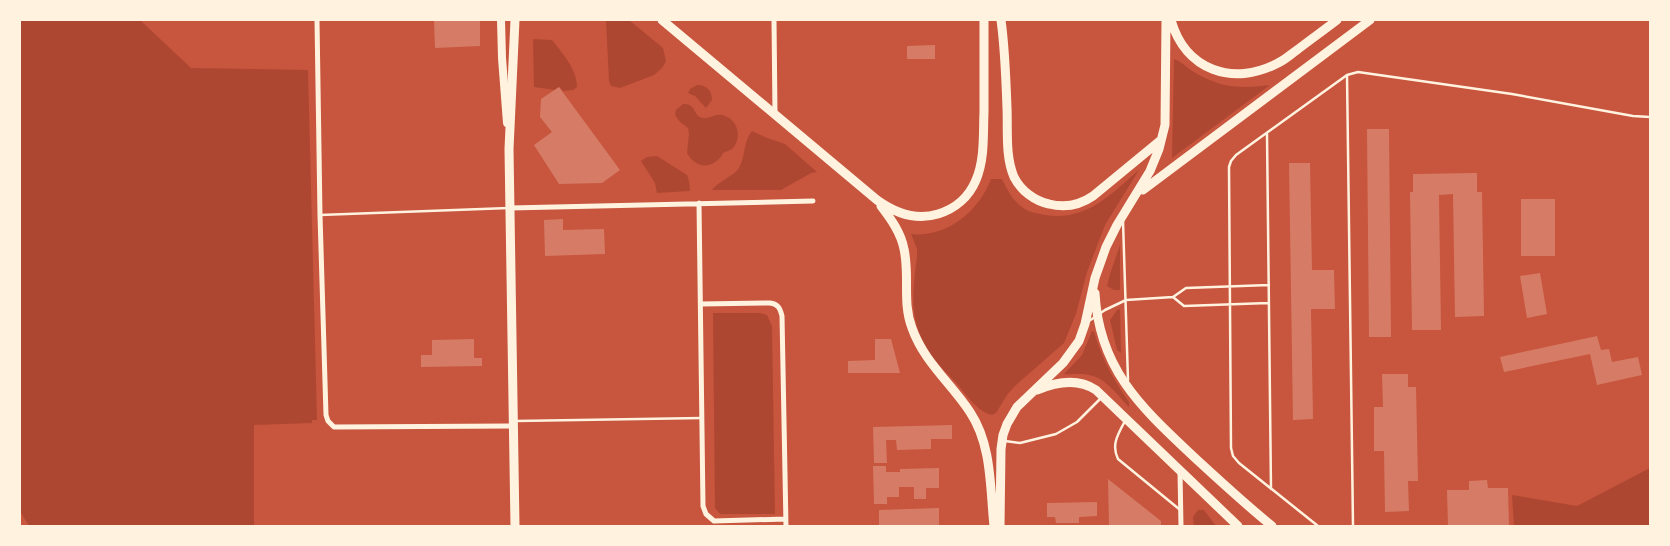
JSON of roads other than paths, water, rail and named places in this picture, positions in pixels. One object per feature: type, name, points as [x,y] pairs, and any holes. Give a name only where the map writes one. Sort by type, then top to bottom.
[{"type":"main road","points":[[501,20],[509,149],[515,526]]},
{"type":"main road","points":[[509,149],[515,20]]},
{"type":"main road","points":[[662,20],[877,200],[892,210],[904,214],[929,216],[940,214],[963,200],[973,186],[980,165],[983,139],[984,20]]},
{"type":"main road","points":[[1001,20],[1010,158],[1014,176],[1030,196],[1054,205],[1069,206],[1081,203],[1093,196],[1162,140]]},
{"type":"main road","points":[[1000,526],[1002,441],[1006,424],[1032,392],[1070,355],[1079,341],[1095,278],[1108,242],[1150,171],[1162,140],[1165,116],[1166,20]]},
{"type":"main road","points":[[1171,20],[1180,41],[1195,59],[1212,70],[1233,74],[1263,69],[1279,63],[1337,20]]},
{"type":"main road","points":[[1129,205],[1150,184],[1370,20]]},
{"type":"main road","points":[[877,200],[889,217],[902,242],[905,258],[907,310],[915,338],[932,366],[970,412],[979,430],[987,458],[994,526]]},
{"type":"main road","points":[[1095,278],[1094,291],[1097,315],[1108,355],[1128,389],[1144,409],[1171,435],[1244,504],[1272,526]]},
{"type":"main road","points":[[1032,392],[1054,384],[1073,382],[1090,386],[1127,418],[1238,526]]},
{"type":"street","points":[[317,20],[320,215],[326,415],[328,421],[334,427],[514,424]]},
{"type":"street","points":[[774,20],[774,114]]},
{"type":"street","points":[[510,208],[813,201]]},
{"type":"street","points":[[699,203],[702,418],[704,506],[706,514],[714,521],[785,519]]},
{"type":"street","points":[[701,304],[770,303],[780,310],[786,526]]},
{"type":"street","points":[[1180,470],[1181,526]]},
{"type":"lane","points":[[1318,526],[1239,463],[1231,448],[1230,161],[1347,75],[1358,72],[1512,94],[1633,116],[1650,117]]},
{"type":"lane","points":[[1347,75],[1353,526]]},
{"type":"lane","points":[[1267,134],[1271,489]]},
{"type":"lane","points":[[320,215],[510,208]]},
{"type":"lane","points":[[1123,214],[1128,389]]},
{"type":"lane","points":[[1084,324],[1126,300],[1173,298],[1186,288],[1268,285]]},
{"type":"lane","points":[[1173,298],[1184,306],[1269,303]]},
{"type":"lane","points":[[1002,441],[1020,443],[1056,434],[1077,422],[1103,396]]},
{"type":"lane","points":[[514,424],[702,418]]},
{"type":"lane","points":[[1127,418],[1115,444],[1118,459],[1181,510]]}]
